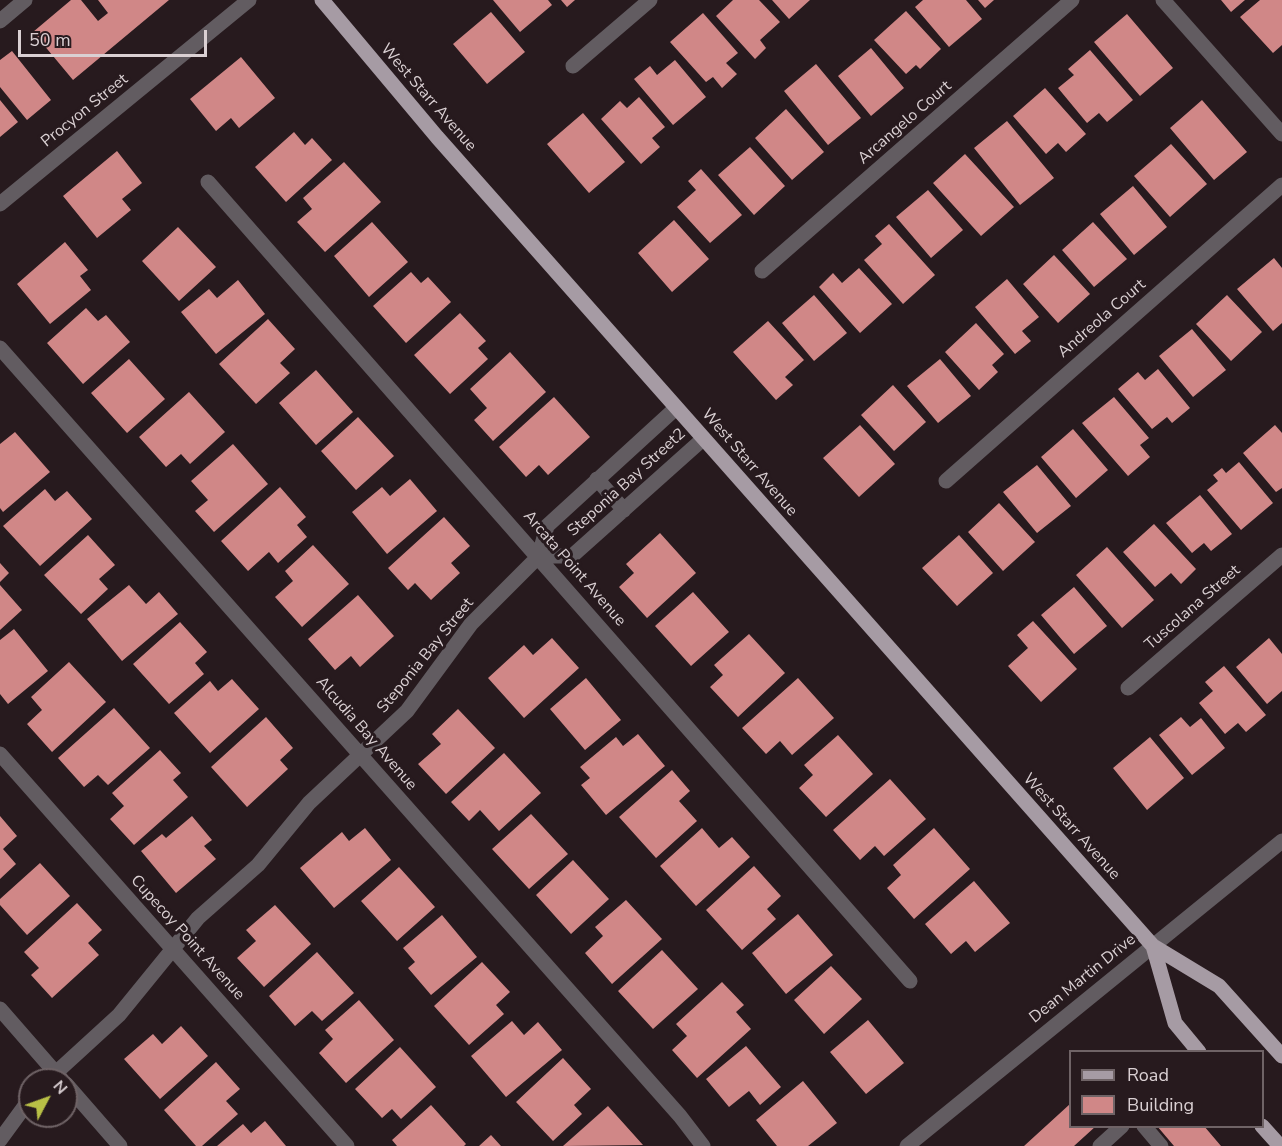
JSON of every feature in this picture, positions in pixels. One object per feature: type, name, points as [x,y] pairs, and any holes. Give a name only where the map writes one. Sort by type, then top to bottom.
[{"type":"main road","name":"West Starr Avenue","points":[[322,0],[437,137],[1153,946],[1219,986],[1282,1056]]},
{"type":"main road","name":"West Starr Avenue","points":[[1153,946],[1175,1023],[1197,1050]]},
{"type":"main road","points":[[1264,1127],[1280,1146]]},
{"type":"street","points":[[0,21],[25,0]]},
{"type":"street","name":"Procyon Street","points":[[0,204],[249,0]]},
{"type":"street","points":[[573,66],[650,0]]},
{"type":"street","name":"Arcangelo Court","points":[[762,272],[1072,0]]},
{"type":"street","points":[[1163,0],[1282,134]]},
{"type":"street","name":"Arcata Point Avenue","points":[[208,182],[539,556],[910,981]]},
{"type":"street","name":"Andreola Court","points":[[946,481],[1282,185]]},
{"type":"street","name":"Alcudia Bay Avenue","points":[[0,348],[362,756],[703,1146]]},
{"type":"street","points":[[539,556],[547,526],[676,408]]},
{"type":"street","name":"Steponia Bay Street2","points":[[539,556],[572,556],[703,439]]},
{"type":"street","points":[[597,479],[624,510]]},
{"type":"street","name":"Tuscolana Street","points":[[1128,688],[1282,555]]},
{"type":"street","name":"Steponia Bay Street","points":[[65,1068],[119,1015],[198,918],[258,865],[309,803],[362,756],[407,711],[471,624],[539,556]]},
{"type":"street","name":"Cupecoy Point Avenue","points":[[0,754],[347,1146]]},
{"type":"street","name":"Dean Martin Drive","points":[[907,1146],[1282,841]]},
{"type":"street","points":[[0,1009],[47,1068]]},
{"type":"street","points":[[78,1098],[120,1146]]},
{"type":"street","points":[[0,1140],[18,1115]]},
{"type":"street","points":[[1100,1146],[1120,1128]]},
{"type":"street","points":[[1146,1128],[1161,1146]]},
{"type":"building","points":[[71,0],[81,0],[98,21],[108,13],[98,0],[169,0],[73,80],[33,32]]},
{"type":"building","points":[[493,0],[548,0],[552,5],[520,32]]},
{"type":"building","points":[[561,0],[575,0],[567,7]]},
{"type":"building","points":[[733,0],[759,0],[780,22],[760,40],[766,48],[755,59],[716,16]]},
{"type":"building","points":[[772,0],[810,0],[789,19]]},
{"type":"building","points":[[923,0],[966,0],[982,19],[949,47],[915,7]]},
{"type":"building","points":[[978,0],[994,0],[985,8]]},
{"type":"building","points":[[1221,0],[1245,0],[1231,12]]},
{"type":"building","points":[[1260,0],[1282,0],[1282,45],[1273,53],[1240,17]]},
{"type":"building","points":[[906,11],[941,49],[920,69],[916,65],[906,74],[874,40]]},
{"type":"building","points":[[491,12],[525,52],[487,84],[453,44]]},
{"type":"building","points":[[703,13],[738,53],[726,63],[737,74],[722,88],[713,77],[706,82],[670,42]]},
{"type":"building","points":[[1127,14],[1173,68],[1140,96],[1094,42]]},
{"type":"building","points":[[871,48],[904,88],[871,116],[838,76]]},
{"type":"building","points":[[1090,50],[1133,100],[1107,122],[1099,113],[1087,123],[1058,88],[1074,75],[1068,69]]},
{"type":"building","points":[[12,51],[51,100],[27,120],[0,87],[0,60]]},
{"type":"building","points":[[241,57],[275,98],[239,128],[231,118],[216,131],[190,99]]},
{"type":"building","points":[[675,60],[706,97],[673,125],[634,79],[650,66],[657,75]]},
{"type":"building","points":[[816,64],[861,118],[828,145],[784,91]]},
{"type":"building","points":[[1045,88],[1086,134],[1066,152],[1058,143],[1046,154],[1013,116]]},
{"type":"building","points":[[639,97],[665,127],[652,138],[660,147],[641,164],[601,119],[620,101],[627,108]]},
{"type":"building","points":[[0,100],[18,122],[0,137]]},
{"type":"building","points":[[1202,100],[1247,152],[1214,180],[1170,128]]},
{"type":"building","points":[[786,109],[824,152],[792,180],[755,138]]},
{"type":"building","points":[[583,113],[625,162],[589,193],[547,144]]},
{"type":"building","points":[[1007,121],[1054,178],[1020,205],[974,148]]},
{"type":"building","points":[[294,132],[305,145],[312,138],[332,160],[286,202],[255,167]]},
{"type":"building","points":[[1171,144],[1207,184],[1170,217],[1134,176]]},
{"type":"building","points":[[750,147],[785,186],[754,215],[718,175]]},
{"type":"building","points":[[117,151],[142,183],[122,199],[131,210],[97,238],[63,196]]},
{"type":"building","points":[[965,154],[1014,207],[981,236],[933,183]]},
{"type":"building","points":[[344,162],[381,202],[325,252],[297,222],[312,209],[303,198]]},
{"type":"building","points":[[701,169],[742,215],[710,243],[677,207],[696,190],[688,181]]},
{"type":"building","points":[[1133,186],[1167,227],[1134,255],[1100,214]]},
{"type":"building","points":[[928,190],[963,230],[931,258],[896,217]]},
{"type":"building","points":[[674,220],[709,259],[672,292],[638,253]]},
{"type":"building","points":[[372,222],[408,262],[369,297],[334,256]]},
{"type":"building","points":[[1093,222],[1127,259],[1094,287],[1062,250]]},
{"type":"building","points":[[889,224],[935,275],[903,304],[864,260],[882,244],[875,236]]},
{"type":"building","points":[[178,227],[216,267],[179,301],[142,261]]},
{"type":"building","points":[[65,242],[88,270],[80,276],[91,290],[50,324],[17,284]]},
{"type":"building","points":[[1054,255],[1090,294],[1058,323],[1023,284]]},
{"type":"building","points":[[1274,258],[1282,268],[1282,323],[1273,331],[1237,289]]},
{"type":"building","points":[[859,268],[892,304],[860,333],[819,287],[833,273],[842,283]]},
{"type":"building","points":[[411,272],[421,283],[428,277],[451,302],[406,343],[373,306]]},
{"type":"building","points":[[1007,279],[1039,317],[1022,331],[1031,341],[1015,354],[975,307]]},
{"type":"building","points":[[238,280],[265,314],[216,354],[181,312],[209,289],[217,298]]},
{"type":"building","points":[[814,295],[847,333],[814,361],[782,323]]},
{"type":"building","points":[[1227,295],[1262,332],[1231,361],[1196,324]]},
{"type":"building","points":[[86,308],[98,321],[106,315],[130,342],[83,384],[47,343]]},
{"type":"building","points":[[460,313],[486,341],[478,348],[488,359],[450,394],[414,355]]},
{"type":"building","points":[[268,319],[295,349],[280,363],[290,373],[256,404],[219,364]]},
{"type":"building","points":[[768,321],[804,360],[785,377],[793,385],[776,400],[733,352]]},
{"type":"building","points":[[976,323],[1004,354],[992,365],[998,372],[979,390],[945,352]]},
{"type":"building","points":[[1192,329],[1226,370],[1193,397],[1159,356]]},
{"type":"building","points":[[510,352],[546,392],[493,441],[474,420],[487,408],[470,389]]},
{"type":"building","points":[[129,359],[165,399],[127,433],[91,393]]},
{"type":"building","points":[[940,359],[971,396],[938,423],[907,386]]},
{"type":"building","points":[[1158,369],[1190,408],[1172,423],[1167,417],[1152,429],[1118,389],[1138,372],[1145,380]]},
{"type":"building","points":[[316,370],[353,412],[316,445],[279,403]]},
{"type":"building","points":[[893,385],[926,422],[894,451],[861,415]]},
{"type":"building","points":[[189,392],[225,432],[190,464],[181,454],[166,467],[139,437]]},
{"type":"building","points":[[554,397],[590,437],[548,475],[539,465],[526,477],[499,447]]},
{"type":"building","points":[[1114,397],[1149,438],[1140,445],[1150,457],[1128,476],[1082,423]]},
{"type":"building","points":[[358,417],[394,456],[356,490],[321,451]]},
{"type":"building","points":[[860,425],[895,464],[859,497],[823,458]]},
{"type":"building","points":[[1275,425],[1282,433],[1282,488],[1276,492],[1243,453]]},
{"type":"building","points":[[1073,429],[1108,470],[1076,498],[1041,457]]},
{"type":"building","points":[[15,432],[50,472],[3,512],[0,508],[0,444]]},
{"type":"building","points":[[233,444],[268,484],[214,532],[195,511],[208,500],[191,481]]},
{"type":"building","points":[[1239,462],[1273,503],[1241,530],[1207,490],[1218,481],[1213,475],[1222,468],[1226,473]]},
{"type":"building","points":[[1037,465],[1071,506],[1037,533],[1003,492]]},
{"type":"building","points":[[410,479],[437,511],[387,554],[352,512],[382,487],[390,496]]},
{"type":"building","points":[[280,487],[306,517],[297,525],[307,537],[278,563],[269,552],[248,571],[221,541]]},
{"type":"building","points":[[45,489],[55,501],[67,491],[92,519],[40,566],[3,526]]},
{"type":"building","points":[[1200,495],[1232,534],[1211,551],[1204,543],[1192,553],[1166,523]]},
{"type":"building","points":[[999,503],[1035,542],[1003,571],[968,532]]},
{"type":"building","points":[[444,517],[470,546],[451,563],[460,573],[431,600],[415,583],[408,590],[388,568]]},
{"type":"building","points":[[1154,524],[1196,569],[1181,584],[1171,573],[1155,587],[1123,552]]},
{"type":"building","points":[[660,533],[696,573],[647,618],[619,587],[634,573],[626,564]]},
{"type":"building","points":[[88,535],[115,565],[99,579],[108,589],[81,614],[44,575]]},
{"type":"building","points":[[959,535],[993,573],[957,606],[922,568]]},
{"type":"building","points":[[313,545],[349,584],[302,627],[275,597],[293,581],[285,571]]},
{"type":"building","points":[[1107,547],[1154,600],[1122,628],[1076,575]]},
{"type":"building","points":[[0,563],[9,573],[0,582]]},
{"type":"building","points":[[0,585],[22,610],[0,630]]},
{"type":"building","points":[[129,585],[146,604],[159,592],[178,614],[122,661],[87,619]]},
{"type":"building","points":[[1074,587],[1107,626],[1074,654],[1041,615]]},
{"type":"building","points":[[693,592],[729,632],[691,666],[655,626]]},
{"type":"building","points":[[358,595],[394,636],[360,667],[351,656],[335,670],[308,639]]},
{"type":"building","points":[[1033,621],[1077,669],[1041,702],[1008,666],[1028,648],[1017,635]]},
{"type":"building","points":[[180,622],[207,652],[195,663],[204,674],[169,704],[133,664]]},
{"type":"building","points":[[14,629],[48,671],[8,704],[0,694],[0,640]]},
{"type":"building","points":[[749,634],[785,673],[738,717],[710,687],[723,675],[714,665]]},
{"type":"building","points":[[552,638],[579,668],[524,718],[488,678],[524,645],[533,655]]},
{"type":"building","points":[[1269,638],[1282,654],[1282,691],[1267,704],[1236,667]]},
{"type":"building","points":[[69,662],[106,702],[52,752],[27,724],[42,710],[31,697]]},
{"type":"building","points":[[1224,666],[1266,715],[1246,732],[1238,723],[1225,734],[1199,703],[1213,691],[1205,682]]},
{"type":"building","points":[[586,678],[621,720],[585,750],[550,709]]},
{"type":"building","points":[[798,678],[834,718],[792,755],[780,741],[766,754],[742,728]]},
{"type":"building","points":[[232,679],[259,709],[210,753],[174,713],[210,681],[218,691]]},
{"type":"building","points":[[114,708],[150,748],[108,785],[98,775],[84,787],[58,758]]},
{"type":"building","points":[[458,709],[495,748],[446,794],[418,764],[441,744],[432,734]]},
{"type":"building","points":[[266,717],[293,748],[280,760],[288,769],[247,807],[211,767]]},
{"type":"building","points":[[1181,717],[1190,727],[1201,718],[1225,748],[1192,775],[1159,735]]},
{"type":"building","points":[[638,734],[665,766],[606,815],[581,785],[590,778],[580,767],[616,737],[623,746]]},
{"type":"building","points":[[838,735],[873,774],[826,817],[799,788],[813,775],[804,765]]},
{"type":"building","points":[[1150,737],[1184,778],[1147,810],[1113,768]]},
{"type":"building","points":[[160,750],[181,773],[173,780],[188,797],[134,845],[110,819],[124,806],[112,793]]},
{"type":"building","points":[[504,753],[541,793],[499,831],[480,810],[469,821],[451,802]]},
{"type":"building","points":[[672,770],[690,791],[679,801],[697,821],[656,858],[619,817]]},
{"type":"building","points":[[890,779],[926,819],[884,856],[875,846],[860,860],[833,830]]},
{"type":"building","points":[[531,814],[568,854],[529,889],[492,849]]},
{"type":"building","points":[[0,816],[17,836],[3,849],[16,864],[0,879]]},
{"type":"building","points":[[192,816],[212,840],[204,846],[216,859],[176,893],[141,851],[162,834],[166,838]]},
{"type":"building","points":[[365,828],[391,860],[334,908],[300,868],[342,832],[349,841]]},
{"type":"building","points":[[702,828],[719,848],[732,837],[750,857],[696,906],[660,866]]},
{"type":"building","points":[[934,828],[970,869],[914,919],[887,888],[901,875],[893,865]]},
{"type":"building","points":[[573,860],[609,899],[571,934],[536,895]]},
{"type":"building","points":[[40,863],[70,896],[27,935],[0,905],[0,899]]},
{"type":"building","points":[[754,866],[781,896],[767,909],[776,919],[742,950],[706,910]]},
{"type":"building","points":[[399,867],[435,907],[397,941],[361,901]]},
{"type":"building","points":[[974,881],[1010,923],[975,952],[966,941],[951,954],[925,924]]},
{"type":"building","points":[[626,900],[662,939],[612,984],[585,953],[603,936],[595,927]]},
{"type":"building","points":[[77,903],[102,930],[88,943],[99,955],[52,998],[31,975],[39,968],[24,952]]},
{"type":"building","points":[[275,905],[311,944],[264,987],[237,958],[256,941],[246,930]]},
{"type":"building","points":[[798,914],[833,955],[786,994],[752,953]]},
{"type":"building","points":[[442,915],[477,957],[431,995],[408,968],[415,962],[403,948]]},
{"type":"building","points":[[662,950],[698,989],[653,1029],[618,991]]},
{"type":"building","points":[[317,952],[354,993],[322,1021],[312,1011],[295,1026],[269,996]]},
{"type":"building","points":[[482,962],[510,992],[496,1005],[504,1014],[469,1045],[434,1006]]},
{"type":"building","points":[[831,966],[862,999],[824,1034],[794,1000]]},
{"type":"building","points":[[722,982],[744,1005],[736,1012],[751,1029],[697,1078],[672,1050],[687,1036],[676,1024]]},
{"type":"building","points":[[359,1000],[394,1040],[346,1083],[319,1053],[333,1039],[325,1030]]},
{"type":"building","points":[[868,1020],[904,1063],[866,1094],[830,1052]]},
{"type":"building","points":[[512,1021],[524,1035],[538,1022],[562,1050],[506,1097],[471,1056]]},
{"type":"building","points":[[181,1026],[208,1056],[160,1099],[124,1059],[153,1034],[162,1044]]},
{"type":"building","points":[[746,1046],[781,1087],[760,1105],[749,1091],[729,1107],[706,1079]]},
{"type":"building","points":[[400,1047],[436,1087],[401,1119],[392,1109],[382,1118],[355,1089]]},
{"type":"building","points":[[563,1058],[591,1089],[574,1105],[582,1114],[553,1141],[516,1102]]},
{"type":"building","points":[[216,1062],[240,1089],[226,1101],[238,1114],[202,1146],[196,1146],[164,1110]]},
{"type":"building","points":[[803,1081],[837,1123],[808,1146],[777,1146],[756,1120]]},
{"type":"building","points":[[431,1105],[466,1144],[464,1146],[397,1146],[392,1140]]},
{"type":"building","points":[[1069,1105],[1069,1128],[1094,1128],[1074,1146],[1024,1146]]},
{"type":"building","points":[[608,1106],[643,1145],[563,1146]]},
{"type":"building","points":[[265,1121],[286,1146],[217,1146],[243,1124],[251,1133]]},
{"type":"building","points":[[1159,1128],[1206,1128],[1221,1146],[1174,1146]]},
{"type":"building","points":[[491,1135],[501,1146],[479,1146]]}]
